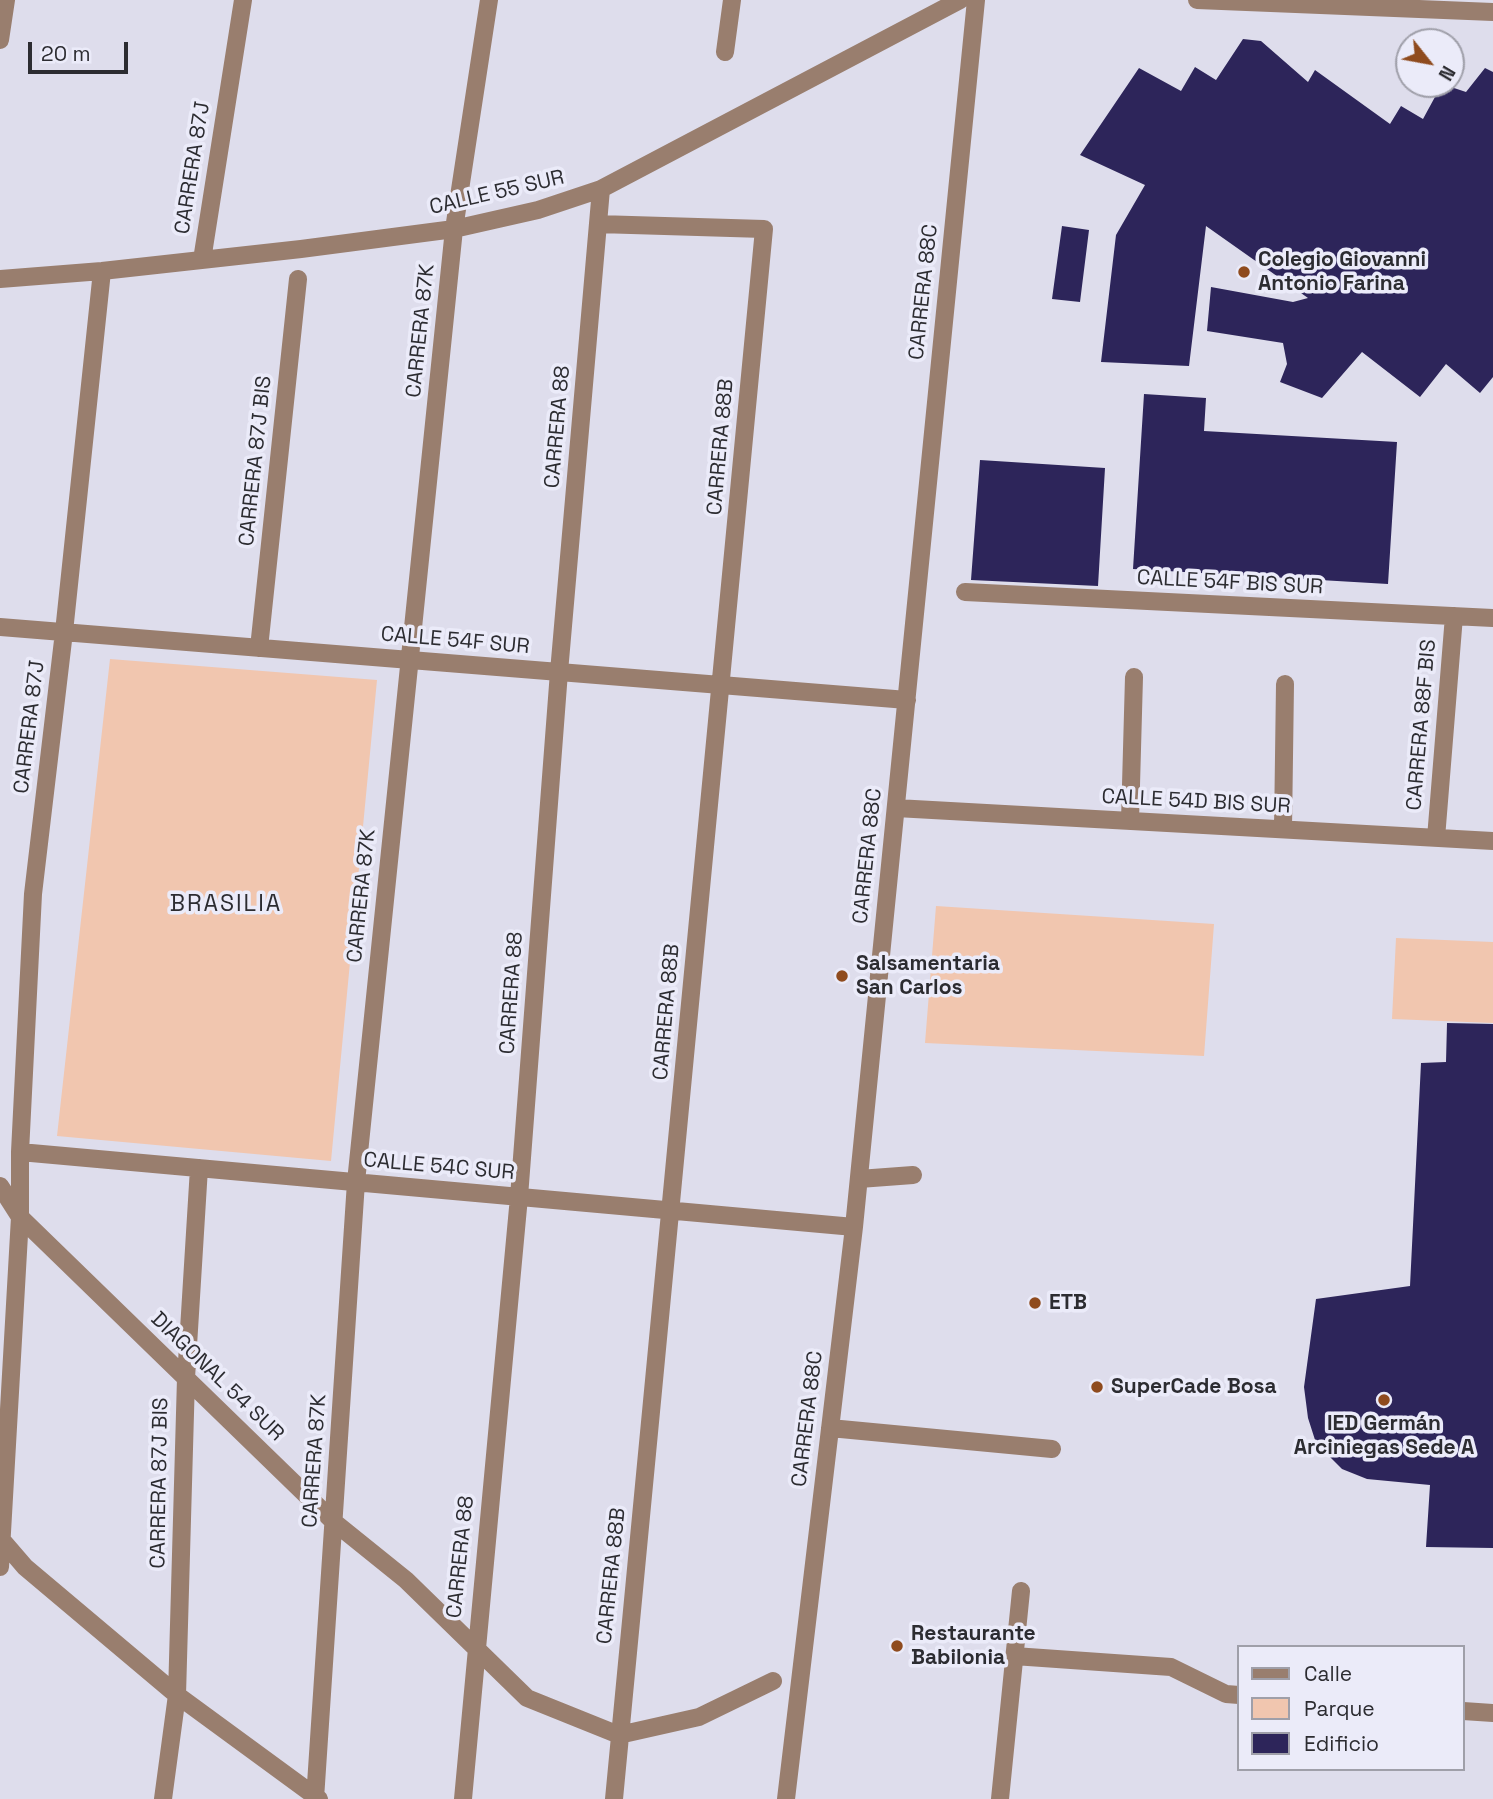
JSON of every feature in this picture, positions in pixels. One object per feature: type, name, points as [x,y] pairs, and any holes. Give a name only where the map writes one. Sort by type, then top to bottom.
[{"type":"street","points":[[0,40],[6,0]]},
{"type":"street","name":"CARRERA 87J","points":[[202,260],[243,0]]},
{"type":"street","name":"CARRERA 87K","points":[[316,1798],[356,1182],[454,229],[489,0]]},
{"type":"street","points":[[725,52],[732,0]]},
{"type":"street","name":"CALLE 55 SUR","points":[[0,279],[202,260],[454,229],[538,211],[601,189],[960,0]]},
{"type":"street","name":"CARRERA 88C","points":[[786,1799],[854,1227],[976,0]]},
{"type":"street","points":[[1197,0],[1311,2],[1493,12]]},
{"type":"street","name":"CARRERA 88","points":[[463,1799],[519,1196],[559,672],[601,189]]},
{"type":"street","name":"CARRERA 88B","points":[[598,224],[764,229],[614,1799]]},
{"type":"street","name":"CARRERA 87J","points":[[0,1567],[20,1217],[20,1152],[33,894],[102,271]]},
{"type":"street","name":"CARRERA 87J BIS","points":[[259,648],[298,279]]},
{"type":"street","name":"CALLE 54F BIS SUR","points":[[965,592],[1493,618]]},
{"type":"street","name":"CARRERA 88F BIS","points":[[1436,838],[1454,616]]},
{"type":"street","name":"CALLE 54F SUR","points":[[0,627],[907,700]]},
{"type":"street","points":[[1130,821],[1134,677]]},
{"type":"street","points":[[1283,829],[1285,684]]},
{"type":"street","name":"CALLE 54D BIS SUR","points":[[896,808],[1493,841]]},
{"type":"street","name":"CALLE 54C SUR","points":[[20,1152],[854,1227]]},
{"type":"street","name":"CARRERA 87J BIS","points":[[163,1799],[177,1695],[186,1378],[199,1168]]},
{"type":"street","points":[[859,1179],[913,1175]]},
{"type":"street","name":"DIAGONAL 54 SUR","points":[[0,1186],[20,1217],[334,1522],[407,1580],[527,1698],[619,1735]]},
{"type":"street","points":[[830,1427],[1052,1449]]},
{"type":"street","points":[[2,1540],[25,1567],[177,1695],[316,1798]]},
{"type":"street","points":[[1000,1799],[1021,1591]]},
{"type":"street","points":[[1014,1656],[1171,1667],[1226,1694],[1238,1695]]},
{"type":"street","points":[[619,1735],[699,1717],[772,1681]]},
{"type":"street","points":[[1465,1711],[1493,1713]]},
{"type":"green space","points":[[110,659],[377,680],[331,1161],[57,1136]]},
{"type":"green space","points":[[936,906],[1214,924],[1204,1056],[925,1043]]},
{"type":"green space","points":[[1396,938],[1493,942],[1493,1023],[1392,1019]]},
{"type":"building","points":[[1243,39],[1261,41],[1308,82],[1315,70],[1390,124],[1401,106],[1423,119],[1434,98],[1465,98],[1465,92],[1485,68],[1493,72],[1493,377],[1480,393],[1446,364],[1420,397],[1362,352],[1322,398],[1280,382],[1287,364],[1283,343],[1207,331],[1211,287],[1293,302],[1308,298],[1206,226],[1189,366],[1101,362],[1116,235],[1145,185],[1080,155],[1139,68],[1181,91],[1195,67],[1216,80]]},
{"type":"building","points":[[1062,226],[1089,230],[1080,302],[1052,299]]},
{"type":"building","points":[[1144,394],[1206,398],[1204,431],[1397,442],[1388,584],[1133,569]]},
{"type":"building","points":[[980,460],[1105,468],[1098,586],[971,580]]},
{"type":"building","points":[[1447,1023],[1493,1024],[1493,1548],[1426,1547],[1430,1485],[1367,1479],[1342,1469],[1316,1443],[1308,1418],[1304,1387],[1316,1299],[1410,1286],[1421,1063],[1446,1062]]},
{"type":"place","name":"Colegio Giovanni Antonio Farina","points":[[1244,272]]},
{"type":"place","name":"Salsamentaria San Carlos","points":[[842,976]]},
{"type":"place","name":"ETB","points":[[1035,1303]]},
{"type":"place","name":"SuperCade Bosa","points":[[1097,1387]]},
{"type":"place","name":"IED Germán Arciniegas Sede A","points":[[1384,1400]]},
{"type":"place","name":"Restaurante Babilonia","points":[[897,1646]]},
{"type":"district","name":"BRASILIA","points":[[226,905]]}]
